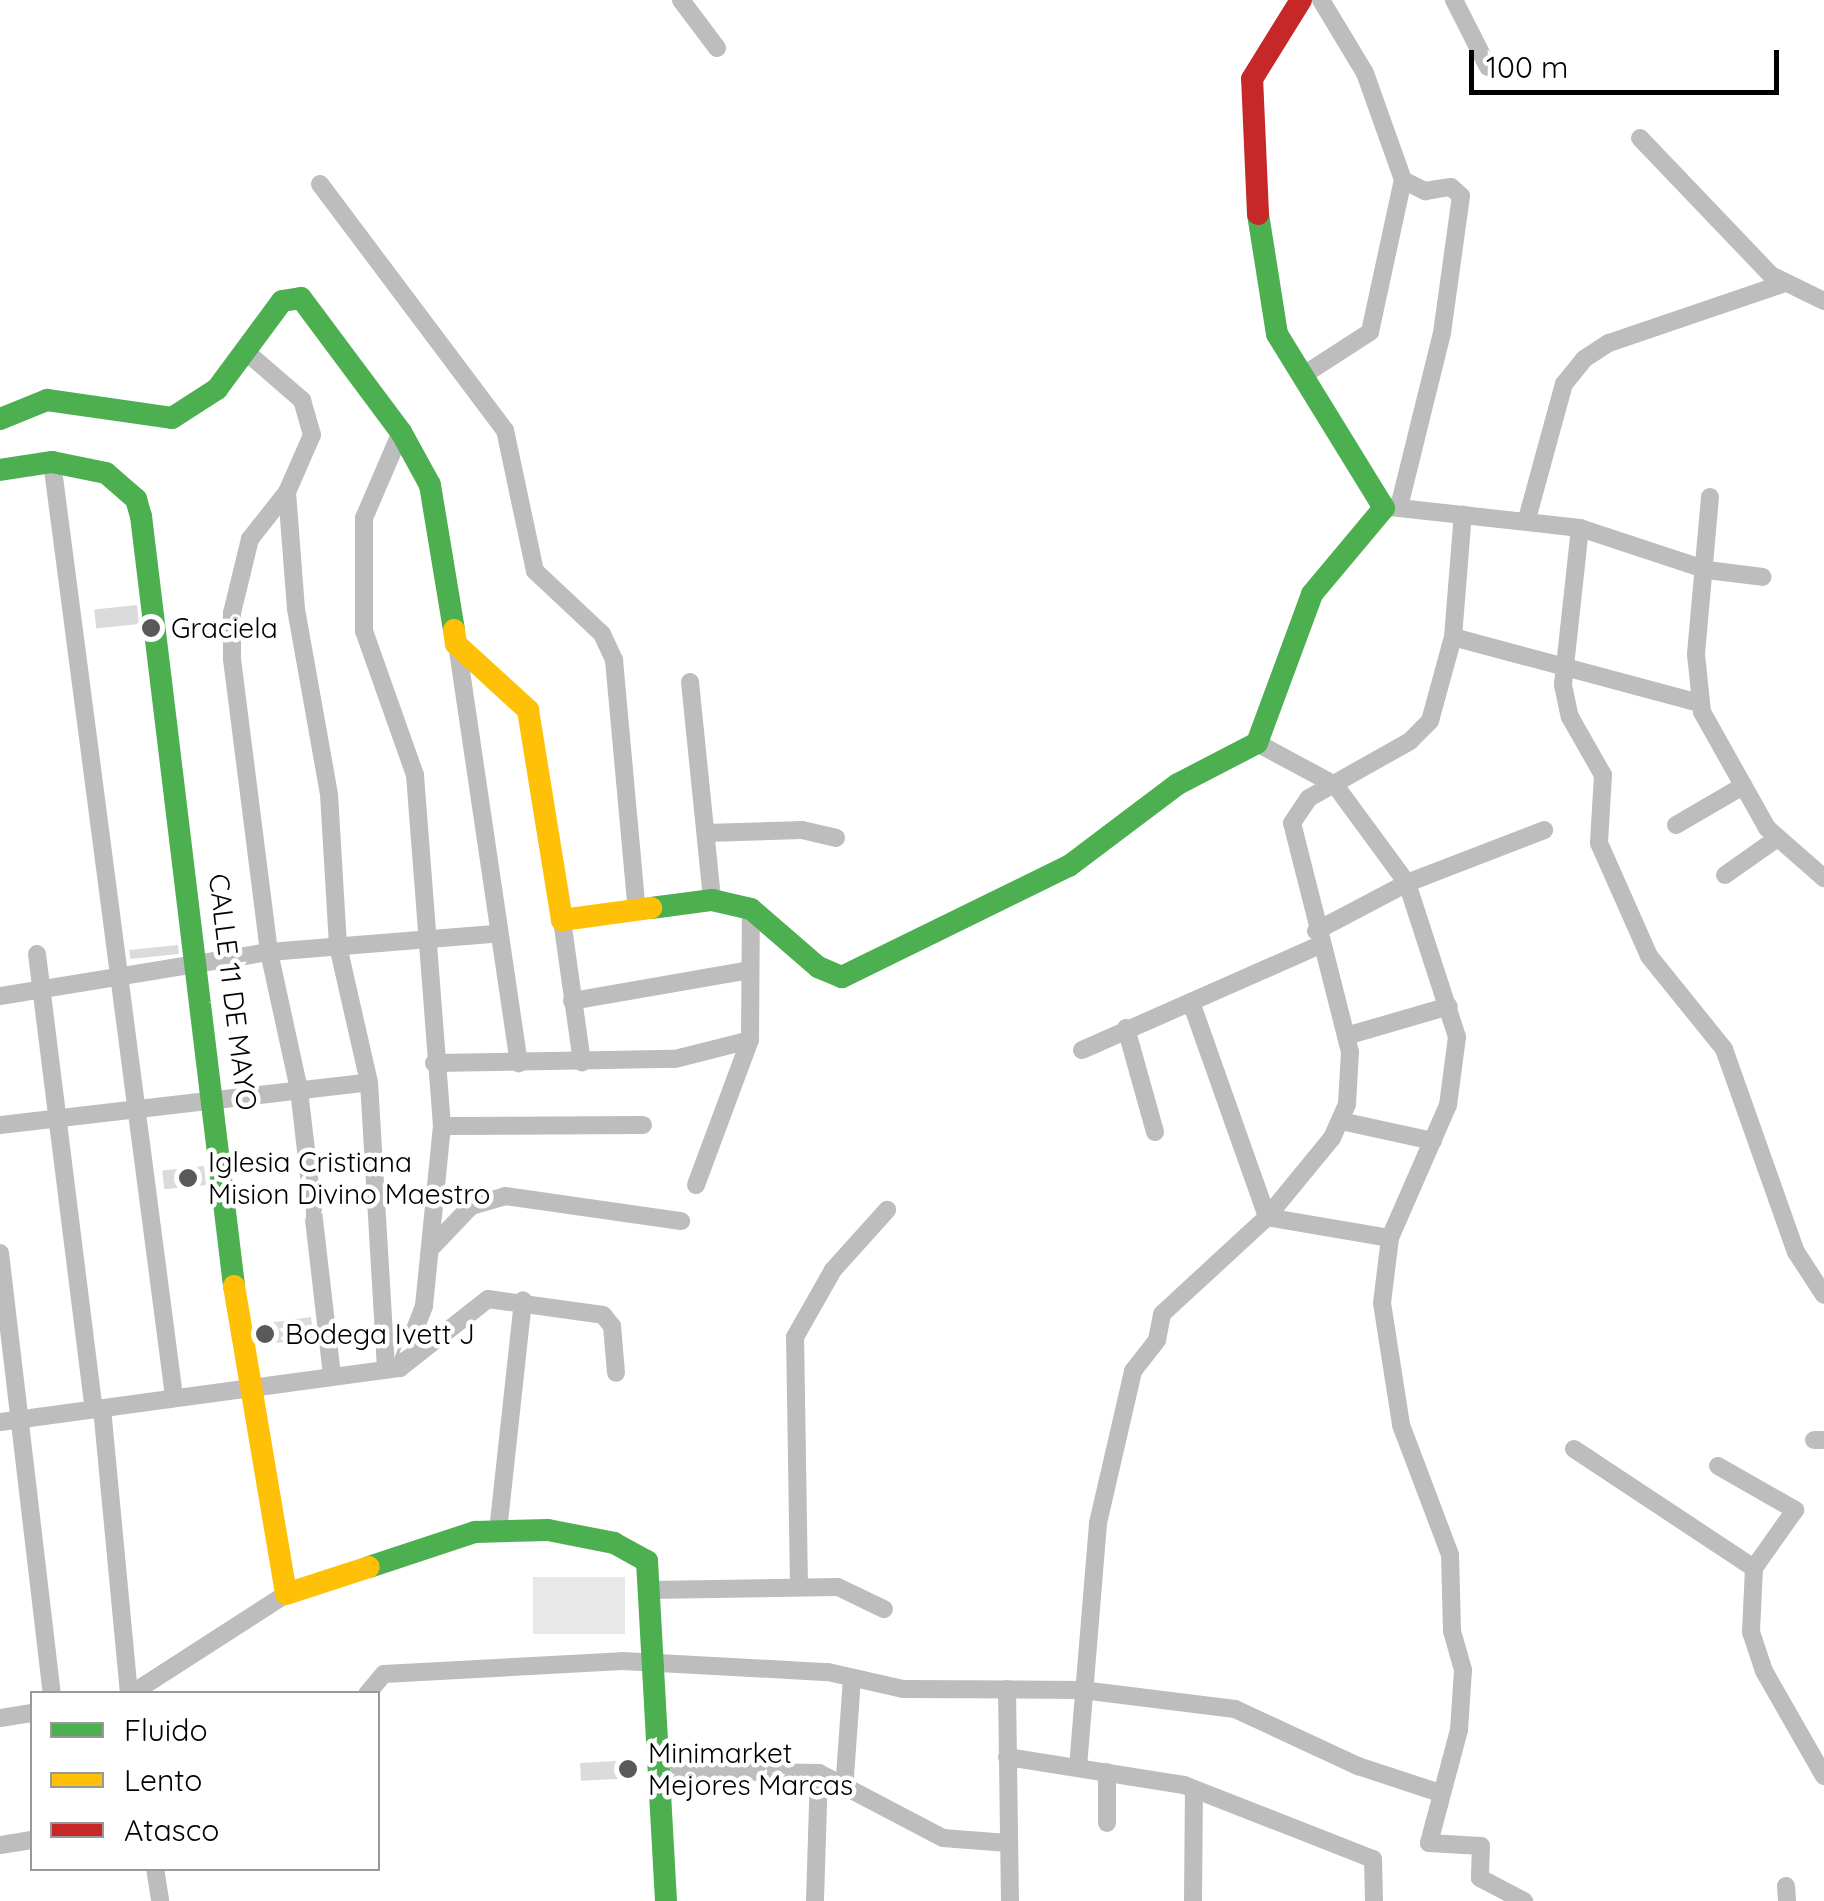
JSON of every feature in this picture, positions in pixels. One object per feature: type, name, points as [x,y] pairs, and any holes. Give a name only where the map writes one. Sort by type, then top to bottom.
[{"type":"street","points":[[681,0],[717,48]]},
{"type":"street","points":[[1301,0],[1252,78],[1250,139],[1267,292],[1277,334],[1391,507]]},
{"type":"street","points":[[1302,376],[1370,332],[1403,180],[1375,95],[1321,0]]},
{"type":"street","points":[[1454,0],[1488,66]]},
{"type":"street","points":[[1640,138],[1782,284],[1824,300]]},
{"type":"street","points":[[562,920],[712,900],[750,909],[818,967],[842,977],[871,968],[1069,866],[1178,784],[1257,743],[1312,594],[1391,507],[1442,334],[1462,200],[1452,187],[1426,191],[1403,180]]},
{"type":"street","points":[[320,184],[505,430],[535,571],[608,647],[622,696],[620,763],[637,910]]},
{"type":"street","points":[[1528,518],[1564,384],[1584,360],[1608,343],[1782,284]]},
{"type":"street","points":[[0,419],[46,400],[144,420],[172,418],[217,388],[282,300],[300,298],[401,432],[436,506],[456,644],[470,695],[494,934],[519,1064]]},
{"type":"street","points":[[244,350],[308,415],[308,453],[286,492],[250,539],[232,613],[269,952],[299,1090],[332,1376]]},
{"type":"street","points":[[393,1368],[424,1306],[442,1126],[434,1064],[415,775],[364,631],[364,518],[401,432]]},
{"type":"street","points":[[0,470],[52,462],[117,979],[141,1109],[174,1396]]},
{"type":"street","name":"CALLE 11 DE MAYO","points":[[52,462],[106,473],[136,499],[141,516],[218,1100],[246,1388],[286,1594]]},
{"type":"street","points":[[286,492],[296,609],[329,794],[338,946],[369,1082],[393,1368]]},
{"type":"street","points":[[1710,497],[1707,570],[1696,654],[1699,703],[1710,738],[1776,839],[1824,878]]},
{"type":"street","points":[[1391,507],[1528,518],[1580,528],[1707,570],[1763,577]]},
{"type":"street","points":[[1078,1767],[1098,1523],[1132,1371],[1157,1340],[1162,1314],[1267,1217],[1341,1121],[1351,1085],[1346,1036],[1318,938],[1292,822],[1301,805],[1421,732],[1435,711],[1452,637],[1463,514]]},
{"type":"street","points":[[1580,528],[1563,672],[1570,717],[1603,775],[1599,844],[1614,885],[1668,986],[1724,1049],[1796,1252],[1824,1295]]},
{"type":"street","points":[[1452,637],[1563,672],[1699,703]]},
{"type":"street","points":[[456,644],[528,710],[582,1062]]},
{"type":"street","points":[[690,682],[712,900]]},
{"type":"street","points":[[1257,743],[1335,785],[1407,883],[1457,1037],[1448,1104],[1390,1238],[1382,1303],[1401,1425],[1450,1555],[1452,1631],[1463,1670],[1459,1730],[1429,1843],[1481,1846],[1480,1878],[1524,1901]]},
{"type":"street","points":[[1676,825],[1743,786]]},
{"type":"street","points":[[706,834],[787,829],[836,838]]},
{"type":"street","points":[[1082,1050],[1191,1002],[1318,938],[1407,883],[1544,830]]},
{"type":"street","points":[[1725,875],[1776,839]]},
{"type":"street","points":[[696,1185],[750,1040],[750,909]]},
{"type":"street","points":[[0,996],[269,952],[494,934]]},
{"type":"street","points":[[37,954],[56,1118],[98,1408],[130,1691]]},
{"type":"street","points":[[572,1001],[749,970]]},
{"type":"street","points":[[1191,1002],[1267,1217]]},
{"type":"street","points":[[1346,1036],[1449,1006]]},
{"type":"street","points":[[1126,1028],[1155,1132]]},
{"type":"street","points":[[434,1064],[675,1059],[750,1040]]},
{"type":"street","points":[[0,1125],[369,1082]]},
{"type":"street","points":[[1341,1121],[1433,1140]]},
{"type":"street","points":[[442,1126],[643,1125]]},
{"type":"street","points":[[432,1247],[471,1206],[505,1196],[681,1220]]},
{"type":"street","points":[[798,1587],[795,1336],[834,1270],[886,1210]]},
{"type":"street","points":[[1267,1217],[1390,1238]]},
{"type":"street","points":[[1,1264],[9,1421],[52,1691]]},
{"type":"street","points":[[498,1531],[524,1300]]},
{"type":"street","points":[[9,1421],[393,1368],[469,1308],[524,1300],[604,1315],[612,1326],[616,1374]]},
{"type":"street","points":[[1574,1449],[1754,1568]]},
{"type":"street","points":[[1718,1466],[1795,1510],[1754,1568],[1751,1632],[1764,1671],[1824,1776]]},
{"type":"street","points":[[135,1691],[286,1594],[498,1531],[548,1530],[614,1543],[647,1561],[666,1901]]},
{"type":"street","points":[[650,1590],[798,1587],[862,1592],[884,1609]]},
{"type":"street","points":[[370,1691],[384,1674],[650,1661],[852,1678],[903,1689],[1082,1690],[1235,1709],[1358,1766],[1440,1792]]},
{"type":"street","points":[[844,1790],[852,1678]]},
{"type":"street","points":[[1007,1689],[1010,1901]]},
{"type":"street","points":[[0,1718],[30,1713]]},
{"type":"street","points":[[1007,1757],[1194,1789],[1373,1860],[1374,1901]]},
{"type":"street","points":[[659,1770],[819,1773],[844,1790],[942,1838],[1008,1843]]},
{"type":"street","points":[[1107,1772],[1107,1823]]},
{"type":"street","points":[[816,1901],[819,1773]]},
{"type":"street","points":[[1193,1901],[1194,1789]]},
{"type":"street","points":[[0,1845],[30,1840]]},
{"type":"street","points":[[155,1871],[160,1901]]},
{"type":"shaded area","points":[[533,1577],[625,1577],[625,1634],[533,1634]]},
{"type":"building","points":[[137,605],[139,624],[96,628],[94,609]]},
{"type":"building","points":[[178,945],[179,954],[130,959],[129,950]]},
{"type":"building","name":"Iglesia Cristiana Mision Divino Maestro","points":[[204,1166],[206,1185],[164,1189],[162,1170]]},
{"type":"building","points":[[311,1317],[314,1338],[260,1345],[258,1325]]},
{"type":"building","points":[[635,1760],[636,1778],[581,1781],[580,1763]]},
{"type":"traffic: fast","points":[[651,908],[712,900],[751,909],[818,967],[842,977],[1069,866],[1178,784],[1257,743],[1312,594],[1384,508],[1277,334],[1258,214]]},
{"type":"traffic: fast","points":[[0,419],[47,400],[172,418],[217,389],[282,301],[301,298],[401,432],[430,485],[454,630]]},
{"type":"traffic: fast","points":[[0,470],[52,462],[106,473],[136,499],[141,516],[234,1286]]},
{"type":"traffic: fast","points":[[369,1567],[475,1532],[548,1530],[614,1543],[647,1561],[666,1901]]},
{"type":"traffic: slow","points":[[454,630],[456,644],[528,710],[562,920],[651,908]]},
{"type":"traffic: slow","points":[[234,1286],[286,1594],[369,1567]]},
{"type":"traffic: jam","points":[[1258,214],[1252,79],[1301,0]]},
{"type":"place","name":"Graciela","points":[[151,628]]},
{"type":"place","name":"Iglesia Cristiana Mision Divino Maestro","points":[[188,1178]]},
{"type":"place","name":"Bodega Ivett J","points":[[265,1334]]},
{"type":"place","name":"Minimarket Mejores Marcas","points":[[628,1769]]}]
